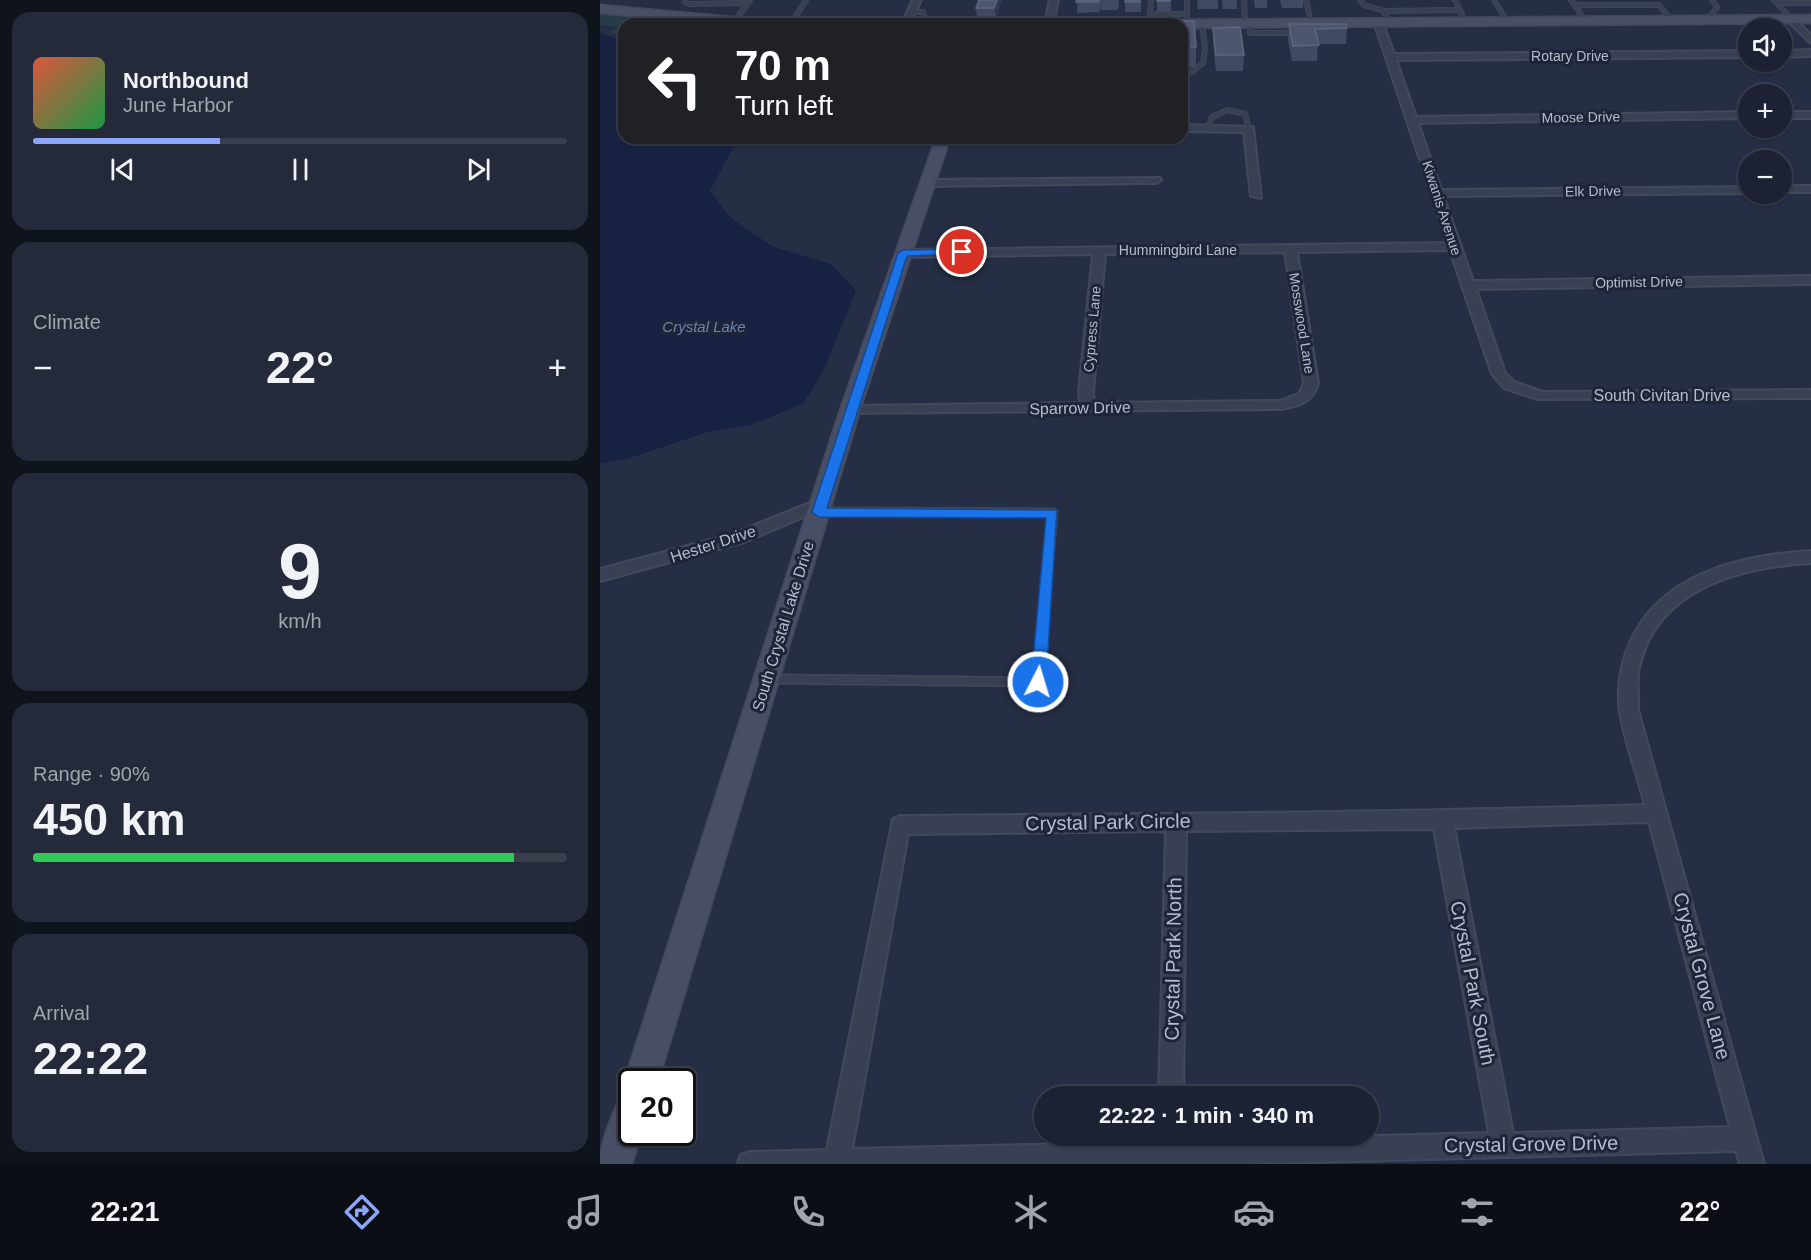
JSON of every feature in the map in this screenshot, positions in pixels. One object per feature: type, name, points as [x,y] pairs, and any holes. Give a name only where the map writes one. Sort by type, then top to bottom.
[{"type":"main road","points":[[645,13],[656,0]]},
{"type":"main road","points":[[600,9],[701,18]]},
{"type":"main road","points":[[1188,25],[1202,29],[1247,23],[1334,27],[1384,18],[1462,16],[1507,21],[1738,19]]},
{"type":"main road","points":[[1792,19],[1811,19]]},
{"type":"main road","name":"South Crystal Lake Drive","points":[[645,1068],[850,410],[941,144]]},
{"type":"main road","points":[[615,1164],[621,1146]]},
{"type":"street","points":[[908,18],[916,0]]},
{"type":"street","points":[[1050,18],[1054,0]]},
{"type":"street","name":"Kiwanis Avenue","points":[[1384,18],[1391,57],[1498,375],[1514,387]]},
{"type":"street","points":[[1792,20],[1811,40]]},
{"type":"street","points":[[1792,54],[1811,53]]},
{"type":"street","name":"Rotary Drive","points":[[1391,57],[1738,54]]},
{"type":"street","points":[[1792,115],[1811,115]]},
{"type":"street","name":"Moose Drive","points":[[1413,120],[1738,116]]},
{"type":"street","points":[[1188,128],[1249,129],[1257,196]]},
{"type":"street","points":[[927,183],[1156,180]]},
{"type":"street","points":[[1792,189],[1811,189]]},
{"type":"street","name":"Elk Drive","points":[[1437,193],[1738,190]]},
{"type":"street","name":"Hummingbird Lane","points":[[903,253],[1454,246]]},
{"type":"street","name":"Mosswood Lane","points":[[1290,249],[1311,383],[1307,395]]},
{"type":"street","name":"Cypress Lane","points":[[1088,408],[1086,392],[1099,250]]},
{"type":"street","name":"Optimist Drive","points":[[1468,285],[1811,280]]},
{"type":"street","name":"South Civitan Drive","points":[[1514,387],[1542,396],[1811,394]]},
{"type":"street","name":"Sparrow Drive","points":[[850,410],[1280,405],[1299,401],[1307,395]]},
{"type":"street","name":"Hester Drive","points":[[600,575],[738,538],[820,508]]},
{"type":"street","points":[[1658,813],[1629,710],[1630,669],[1643,633],[1673,597],[1709,575],[1744,564],[1811,556]]},
{"type":"street","name":"Crystal Park Circle","points":[[837,1162],[900,825],[1442,820],[1658,813]]},
{"type":"street","name":"Crystal Grove Lane","points":[[1658,813],[1747,1139]]},
{"type":"street","name":"Crystal Park South","points":[[1442,820],[1503,1145]]},
{"type":"street","name":"Crystal Park North","points":[[1172,1086],[1176,821]]},
{"type":"street","points":[[1747,1139],[1752,1164]]},
{"type":"street","name":"Crystal Grove Drive","points":[[1379,1145],[1503,1145],[1747,1139]]},
{"type":"street","name":"Crystal Grove Drive","points":[[750,1164],[837,1162],[1134,1146]]},
{"type":"lane","points":[[686,0],[685,2],[690,4],[749,2]]},
{"type":"lane","points":[[794,18],[806,0]]},
{"type":"lane","points":[[1148,18],[1151,0]]},
{"type":"lane","points":[[1186,18],[1187,0]]},
{"type":"lane","points":[[1244,0],[1247,23]]},
{"type":"lane","points":[[1306,0],[1309,27]]},
{"type":"lane","points":[[1360,0],[1384,18]]},
{"type":"lane","points":[[1455,0],[1462,16]]},
{"type":"lane","points":[[1494,0],[1507,21]]},
{"type":"lane","points":[[1654,0],[1671,20]]},
{"type":"lane","points":[[1712,0],[1717,7],[1711,15],[1715,19]]},
{"type":"lane","points":[[1775,1],[1811,3]]},
{"type":"lane","points":[[1775,1],[1790,18]]},
{"type":"lane","points":[[737,18],[749,2]]},
{"type":"lane","points":[[1573,2],[1659,5]]},
{"type":"lane","points":[[1573,2],[1585,20]]},
{"type":"lane","points":[[911,12],[923,12],[925,18]]},
{"type":"lane","points":[[1150,14],[1164,18]]},
{"type":"lane","points":[[1188,73],[1195,72],[1204,65],[1202,29]]},
{"type":"lane","points":[[1208,128],[1212,117],[1228,110],[1245,114],[1249,129]]},
{"type":"lane","points":[[767,679],[1038,682],[1053,513],[820,508]]},
{"type":"shaded area","points":[[600,11],[630,14],[626,18],[618,18],[618,27],[600,25]]},
{"type":"shaded area","points":[[618,27],[618,35],[609,32]]},
{"type":"water","name":"Crystal Lake","points":[[600,33],[618,39],[618,144],[735,144],[710,191],[727,214],[774,247],[831,264],[856,291],[824,370],[803,404],[750,425],[710,431],[630,458],[600,464]]},
{"type":"building","points":[[979,0],[997,0],[994,8],[976,8]]},
{"type":"building","points":[[1077,0],[1099,0],[1099,2],[1076,2]]},
{"type":"building","points":[[1125,0],[1140,0],[1140,2],[1125,2]]},
{"type":"building","points":[[1188,21],[1194,21],[1196,47],[1188,47]]},
{"type":"building","points":[[1289,24],[1346,24],[1347,28],[1315,29],[1319,45],[1293,46]]},
{"type":"building","points":[[1240,27],[1244,55],[1216,55],[1213,28]]},
{"type":"route","points":[[962,252],[903,253],[850,410],[819,512],[1053,513],[1038,682]]}]
